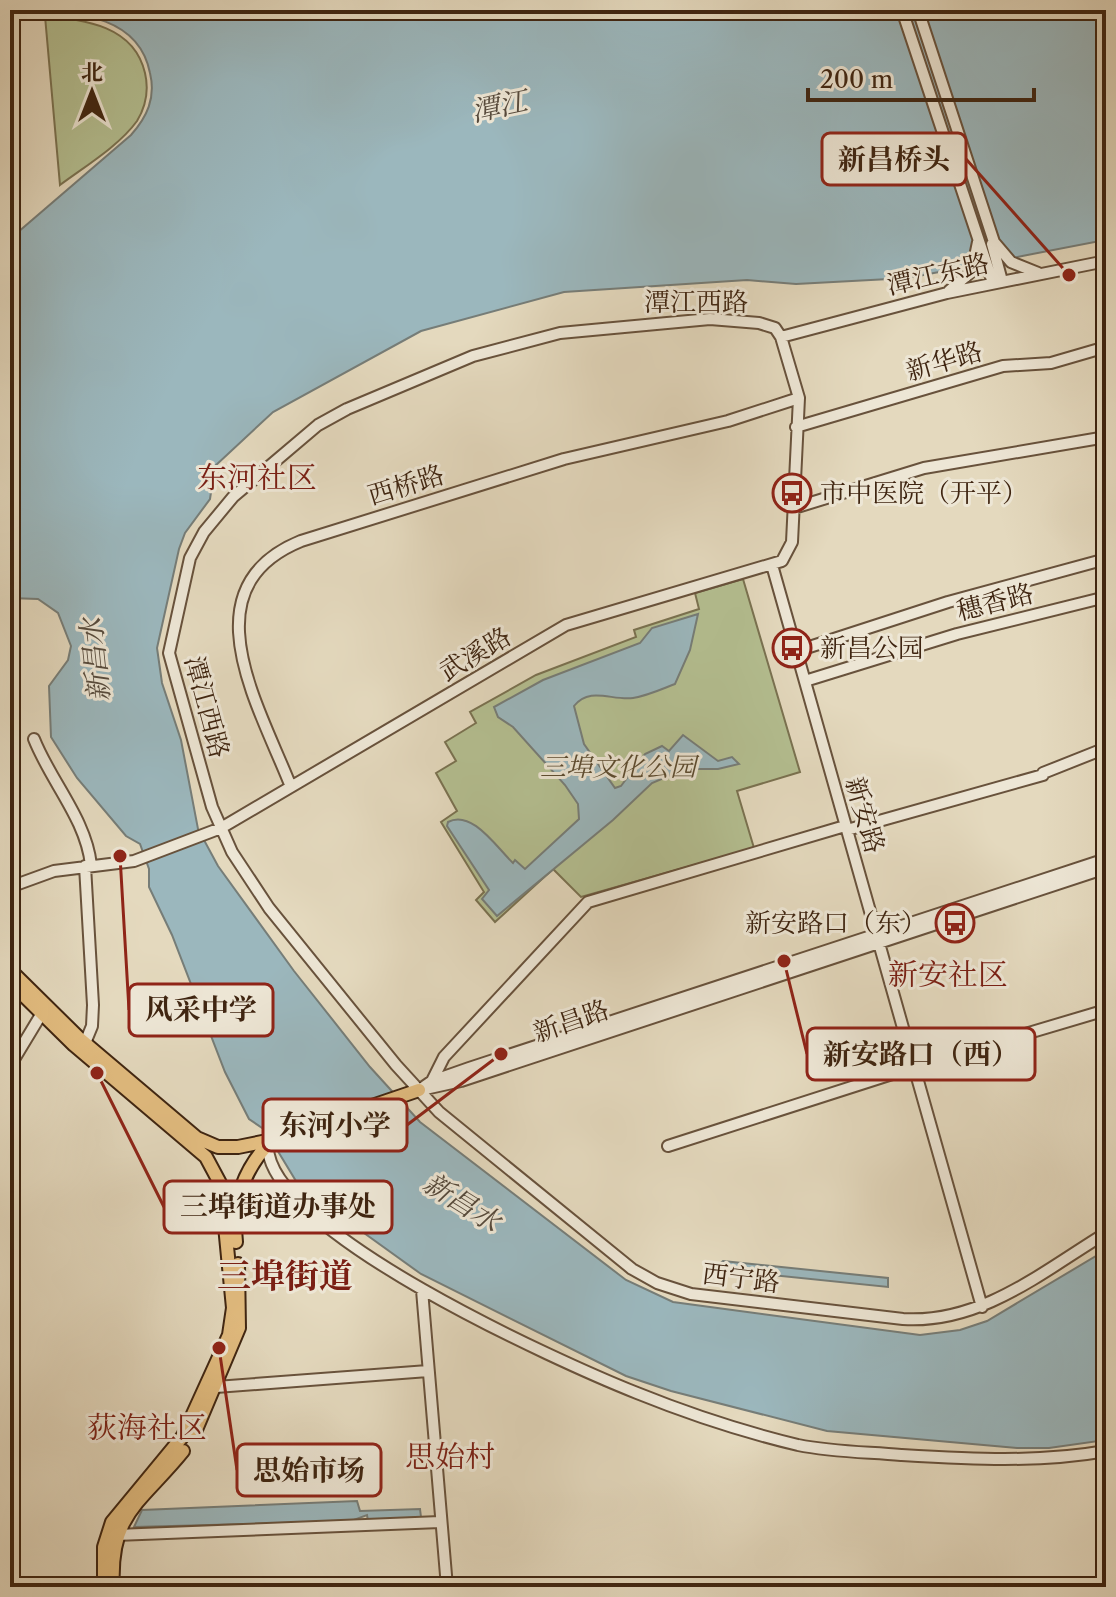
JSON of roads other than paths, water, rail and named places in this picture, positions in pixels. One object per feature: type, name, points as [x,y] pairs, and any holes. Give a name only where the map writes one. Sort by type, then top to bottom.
[{"type":"main road","points":[[10,970],[85,1043],[202,1142],[231,1148],[270,1141],[419,1090]]},
{"type":"main road","points":[[10,982],[206,1157],[217,1172],[236,1181],[250,1173]]},
{"type":"main road","points":[[113,1587],[112,1556],[116,1535],[129,1512],[190,1441],[237,1338],[241,1318],[234,1208],[250,1173],[270,1141]]},
{"type":"main road","points":[[104,1587],[104,1547],[112,1522],[183,1436],[229,1335],[233,1308],[217,1172]]},
{"type":"street","points":[[902,10],[978,240],[997,282]]},
{"type":"street","points":[[918,10],[991,236],[997,282]]},
{"type":"street","points":[[991,236],[1011,262],[1044,273]]},
{"type":"street","points":[[947,293],[972,271],[978,240]]},
{"type":"street","name":"潭江东路","points":[[781,337],[947,293],[1106,261]]},
{"type":"street","name":"潭江西路","points":[[419,1090],[269,908],[221,828],[192,742],[169,648],[190,558],[204,532],[233,497],[325,420],[490,350],[577,329],[732,319],[766,325],[781,337]]},
{"type":"street","points":[[766,325],[807,330]]},
{"type":"street","points":[[772,565],[789,553],[799,398],[781,337]]},
{"type":"street","name":"新华路","points":[[796,427],[993,369],[1051,363],[1106,347]]},
{"type":"street","name":"西桥路","points":[[291,787],[237,639],[242,598],[254,572],[266,559],[301,541],[564,459],[728,421],[799,398]]},
{"type":"street","points":[[794,508],[924,468],[1053,444],[1068,446],[1106,437]]},
{"type":"street","points":[[797,651],[948,602],[1106,559]]},
{"type":"street","name":"武溪路","points":[[10,887],[42,875],[134,861],[221,828],[566,625],[772,565]]},
{"type":"street","name":"新安路","points":[[772,565],[982,1307]]},
{"type":"street","name":"穗香路","points":[[805,681],[957,634],[1106,597]]},
{"type":"street","points":[[34,739],[51,777],[84,833],[93,1005],[92,1026],[85,1043]]},
{"type":"street","points":[[432,1081],[444,1057],[588,902],[1043,774],[1106,748]]},
{"type":"street","name":"新昌路","points":[[419,1090],[453,1084],[1106,859]]},
{"type":"street","name":"新昌路","points":[[419,1090],[432,1081],[1106,868]]},
{"type":"street","points":[[668,1146],[914,1067],[1106,1010]]},
{"type":"street","points":[[10,1066],[42,1013]]},
{"type":"street","name":"西宁路","points":[[419,1090],[439,1112],[597,1243],[645,1278],[691,1294],[915,1320],[950,1317],[982,1307],[1106,1233]]},
{"type":"street","points":[[270,1141],[270,1168],[294,1200],[383,1268],[422,1290],[635,1392],[800,1445],[1028,1460],[1106,1451]]},
{"type":"street","points":[[234,1208],[264,1193],[294,1200]]},
{"type":"street","points":[[422,1290],[447,1587]]},
{"type":"street","points":[[216,1387],[428,1371]]},
{"type":"street","points":[[116,1535],[440,1522]]},
{"type":"water","points":[[34,10],[1106,10],[1106,234],[1099,236],[1100,241],[908,278],[796,284],[747,280],[564,292],[421,331],[273,412],[215,466],[210,499],[185,533],[179,549],[157,648],[162,683],[181,740],[198,829],[218,866],[294,971],[370,1067],[420,1122],[626,1280],[673,1302],[920,1335],[960,1330],[987,1321],[1106,1250],[1106,1440],[1049,1448],[1017,1448],[827,1431],[671,1391],[626,1376],[421,1274],[296,1181],[265,1130],[249,1119],[225,1072],[172,935],[149,887],[149,869],[140,844],[126,836],[77,778],[51,737],[49,686],[68,660],[71,646],[58,613],[38,599],[10,598],[10,239],[131,135],[146,114],[152,91],[144,54],[121,29],[88,16]]},
{"type":"water","points":[[698,614],[690,650],[675,684],[633,698],[594,695],[574,706],[584,744],[615,788],[621,786],[645,754],[662,746],[669,751],[683,735],[718,761],[732,757],[739,764],[718,769],[685,769],[652,783],[613,820],[497,916],[482,899],[489,890],[447,826],[448,822],[457,819],[475,825],[513,863],[515,860],[525,869],[579,819],[578,804],[565,785],[513,727],[498,717],[494,707],[543,680],[640,643],[652,628]]},
{"type":"water","points":[[723,1261],[888,1278],[888,1287],[713,1269]]},
{"type":"water","points":[[357,1501],[360,1511],[420,1509],[421,1517],[368,1521],[367,1515],[351,1521],[134,1527],[142,1510]]},
{"type":"place","name":"新昌桥头","points":[[1069,275]]},
{"type":"place","name":"市中医院（开平）","points":[[792,493]]},
{"type":"place","name":"新昌公园","points":[[792,648]]},
{"type":"place","name":"风采中学","points":[[120,856]]},
{"type":"place","name":"新安路口（东）","points":[[955,923]]},
{"type":"place","name":"新安路口（西）","points":[[784,961]]},
{"type":"place","name":"东河小学","points":[[501,1054]]},
{"type":"place","name":"三埠街道办事处","points":[[97,1073]]},
{"type":"place","name":"思始市场","points":[[219,1348]]},
{"type":"district","name":"东河社区","points":[[257,478]]},
{"type":"district","name":"新安社区","points":[[948,975]]},
{"type":"district","name":"三埠街道","points":[[285,1276]]},
{"type":"district","name":"荻海社区","points":[[147,1428]]},
{"type":"district","name":"思始村","points":[[450,1457]]},
{"type":"water label","name":"潭江","points":[[499,106]]},
{"type":"water label","name":"新昌水","points":[[95,660]]},
{"type":"water label","name":"新昌水","points":[[462,1202]]},
{"type":"park label","name":"三埠文化公园","points":[[618,767]]}]
